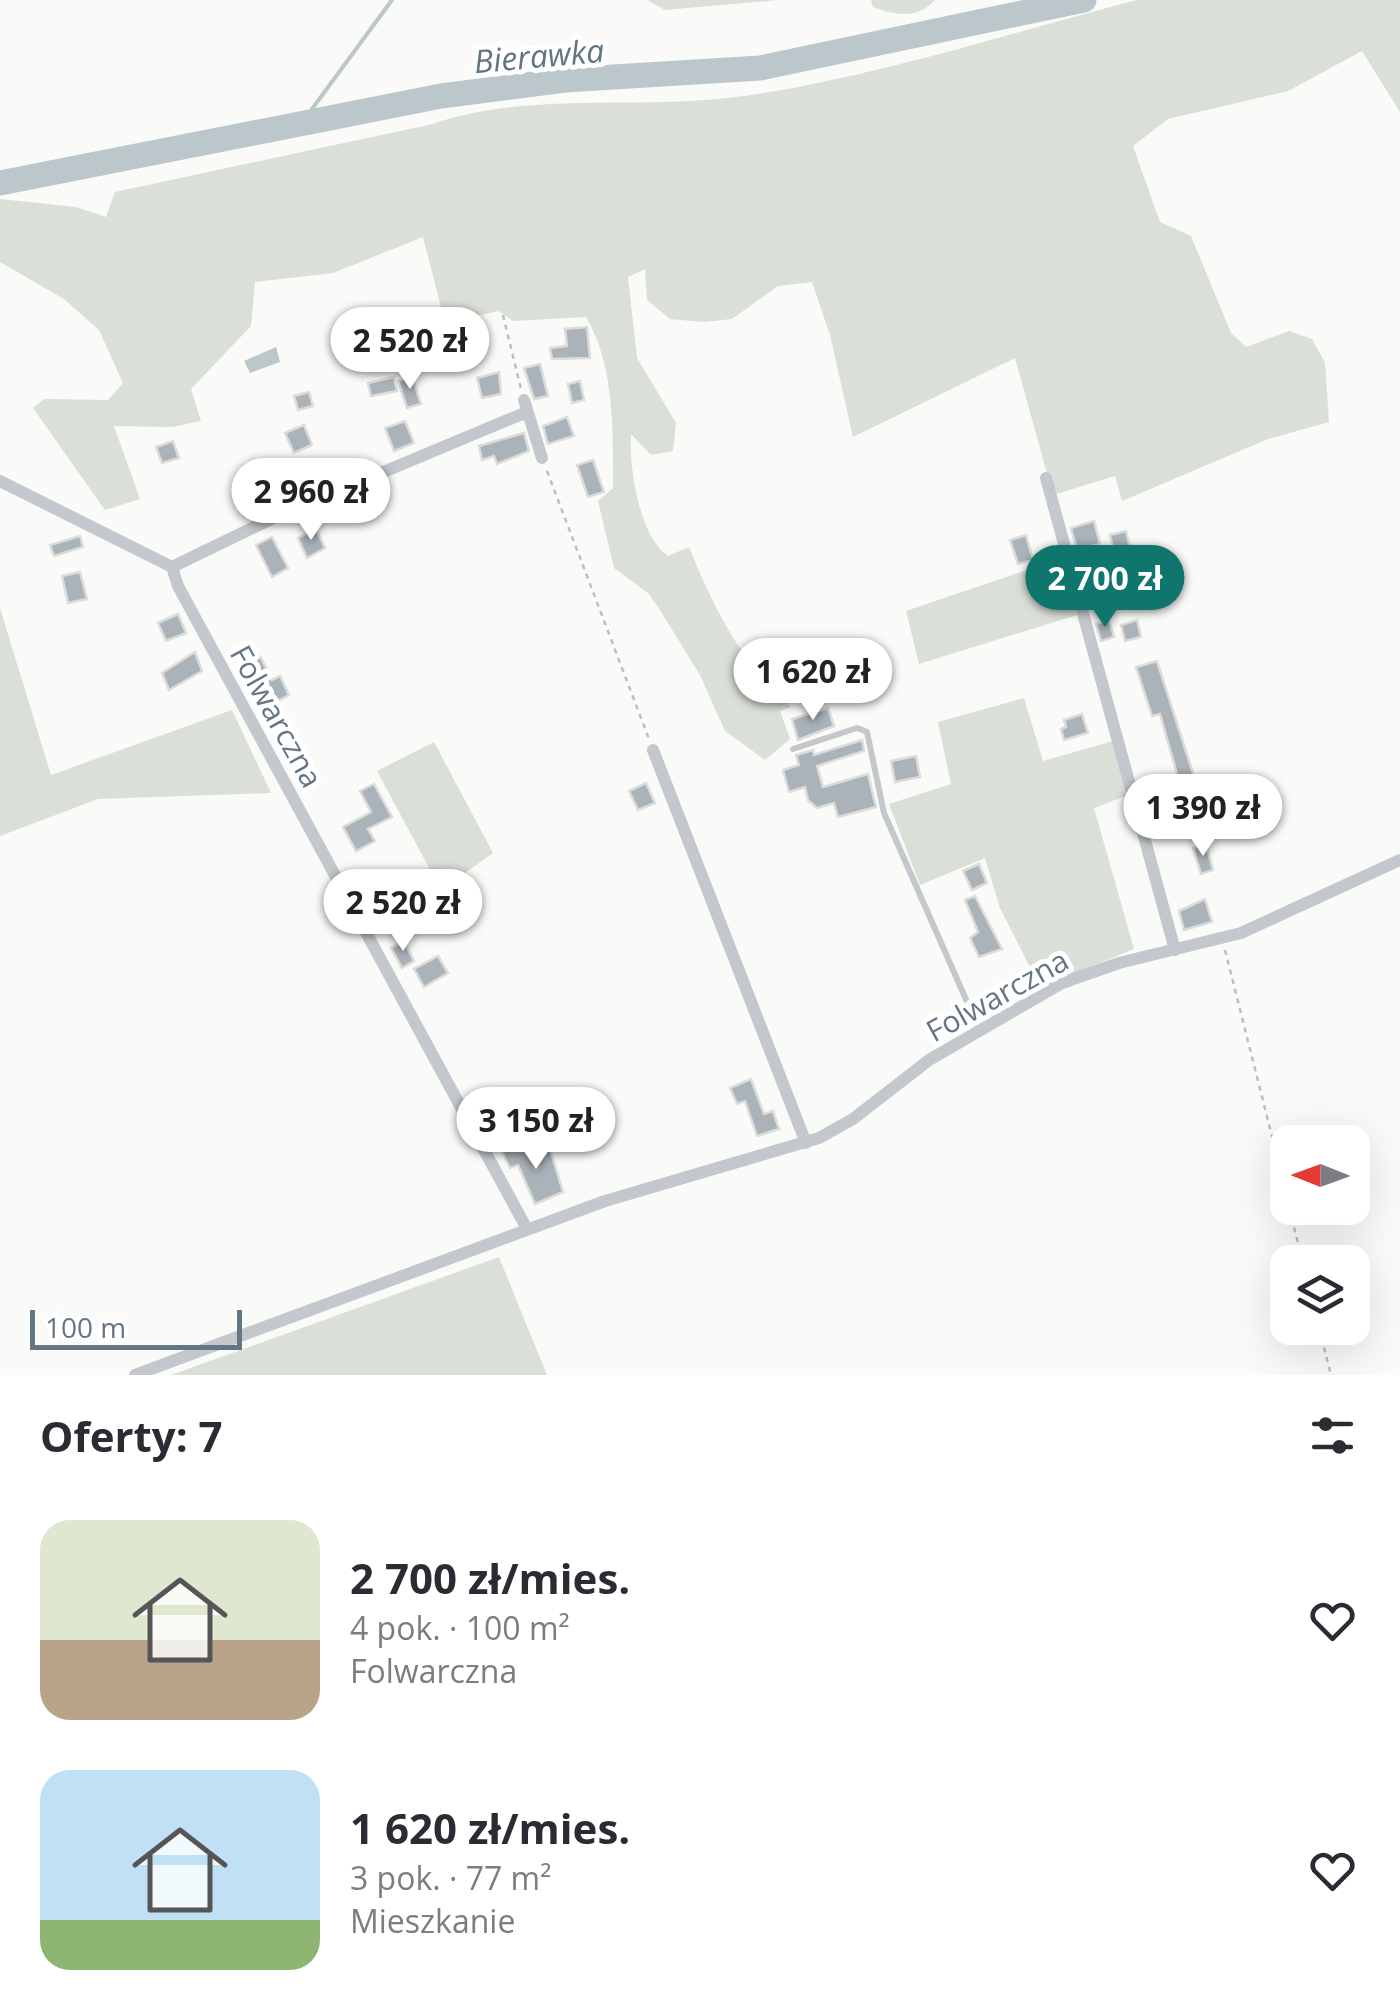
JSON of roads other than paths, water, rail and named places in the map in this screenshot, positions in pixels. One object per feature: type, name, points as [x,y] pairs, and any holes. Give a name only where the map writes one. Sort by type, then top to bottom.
[{"type":"street","points":[[0,481],[172,567],[526,406],[542,458]]},
{"type":"street","points":[[1046,478],[1175,950]]},
{"type":"street","name":"Folwarczna","points":[[172,567],[191,611],[527,1229]]},
{"type":"street","points":[[653,750],[806,1143]]},
{"type":"street","name":"Folwarczna","points":[[134,1375],[527,1229],[676,1178],[806,1143],[847,1123],[918,1068],[979,1030],[1080,976],[1222,938],[1287,914],[1400,860]]},
{"type":"lane","points":[[792,749],[857,728],[867,732],[884,814],[979,1030]]},
{"type":"waterway","points":[[301,124],[392,0]]},
{"type":"waterway","name":"Bierawka","points":[[0,183],[441,96],[565,80],[760,68],[1084,0]]}]
